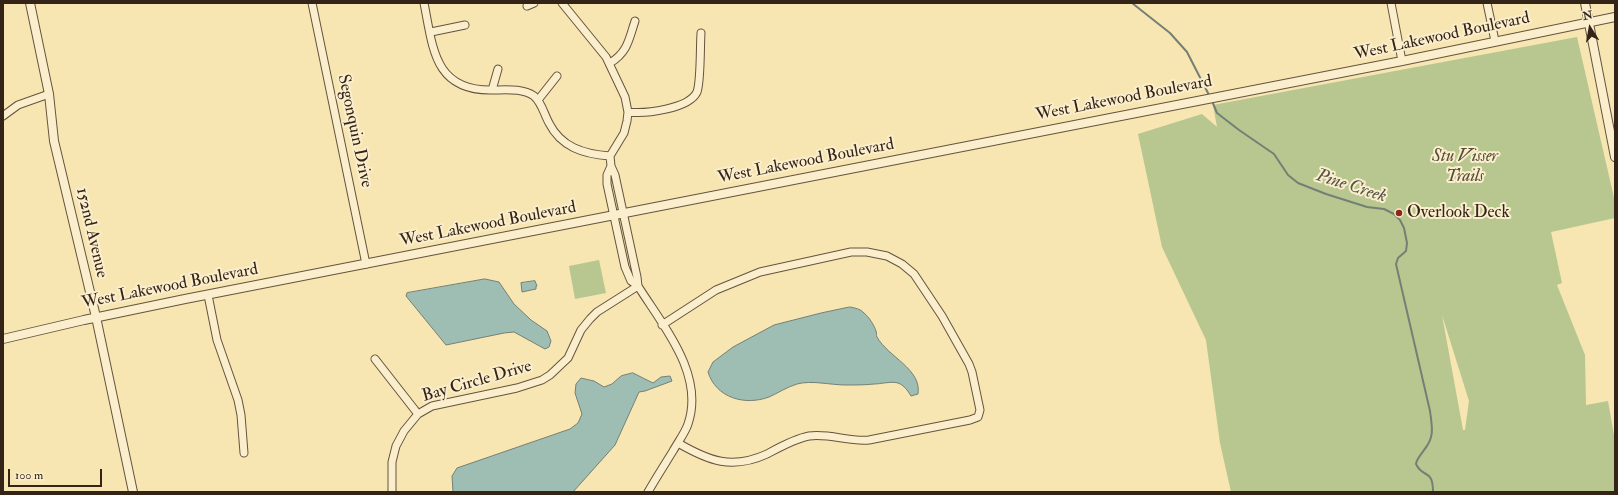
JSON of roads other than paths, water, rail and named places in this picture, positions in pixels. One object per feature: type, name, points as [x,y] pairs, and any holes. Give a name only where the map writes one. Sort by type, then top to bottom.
[{"type":"street","name":"152nd Avenue","points":[[30,3],[49,94],[54,142],[96,317],[133,492]]},
{"type":"street","name":"Segonquin Drive","points":[[312,3],[366,264]]},
{"type":"street","points":[[424,3],[437,59],[448,76],[457,83],[476,89],[526,91],[538,100],[549,124],[564,143],[588,153],[610,156]]},
{"type":"street","points":[[1391,3],[1402,61]]},
{"type":"street","points":[[1487,3],[1495,41]]},
{"type":"street","points":[[1585,3],[1615,157]]},
{"type":"street","points":[[563,4],[610,63],[625,97],[628,112],[624,133],[610,156],[638,286]]},
{"type":"street","name":"West Lakewood Boulevard","points":[[3,339],[96,317],[1402,61],[1615,16]]},
{"type":"street","points":[[610,63],[626,48],[635,20]]},
{"type":"street","points":[[431,32],[466,25]]},
{"type":"street","points":[[628,112],[648,113],[680,104],[692,98],[698,89],[701,33]]},
{"type":"street","points":[[492,90],[498,69]]},
{"type":"street","points":[[538,100],[557,76]]},
{"type":"street","points":[[3,116],[18,105],[49,94]]},
{"type":"street","points":[[611,166],[607,175],[606,184],[625,267],[631,281],[638,286],[684,360],[690,379],[692,399],[688,424],[648,492]]},
{"type":"street","points":[[662,325],[716,290],[760,272],[851,252],[876,253],[891,258],[902,264],[914,274],[923,287],[969,364],[980,406],[979,415],[970,420],[869,440],[856,440],[833,436],[808,436],[793,441],[749,461],[730,463],[711,460],[678,443]]},
{"type":"street","name":"Bay Circle Drive","points":[[392,492],[392,462],[396,446],[404,431],[418,414],[432,406],[517,388],[542,380],[550,375],[568,358],[581,330],[597,312],[638,286]]},
{"type":"street","points":[[208,295],[217,340],[238,400],[244,453]]},
{"type":"street","points":[[375,359],[418,414]]},
{"type":"water","points":[[485,279],[499,282],[514,304],[531,320],[547,331],[551,341],[549,347],[545,349],[514,332],[446,345],[406,296],[407,293]]},
{"type":"water","points":[[535,281],[537,286],[536,289],[522,292],[521,283]]},
{"type":"water","points":[[850,307],[860,310],[866,315],[873,324],[877,337],[882,344],[910,370],[918,385],[918,394],[911,396],[904,387],[895,382],[867,385],[846,385],[809,382],[793,385],[760,400],[750,401],[732,398],[724,394],[712,381],[708,372],[713,362],[733,347],[774,325]]},
{"type":"water","points":[[633,373],[653,383],[661,377],[670,376],[672,381],[639,392],[615,445],[573,492],[453,492],[452,476],[457,468],[570,429],[578,423],[582,414],[575,393],[576,384],[581,378],[594,381],[604,387],[612,384],[621,376]]},
{"type":"waterway","name":"Pine Creek","points":[[1132,3],[1170,33],[1187,52],[1210,97]]},
{"type":"waterway","name":"Pine Creek","points":[[1212,101],[1217,113],[1274,154],[1288,175],[1298,183],[1367,207],[1384,209],[1394,214],[1400,220],[1404,228],[1407,243],[1406,251],[1398,258],[1396,264],[1430,411],[1432,427],[1430,441],[1418,458],[1416,464],[1419,469],[1431,480],[1433,492]]},
{"type":"place","name":"Overlook Deck","points":[[1399,213]]},
{"type":"park label","name":"Stu Visser Trails","points":[[1465,167]]}]
